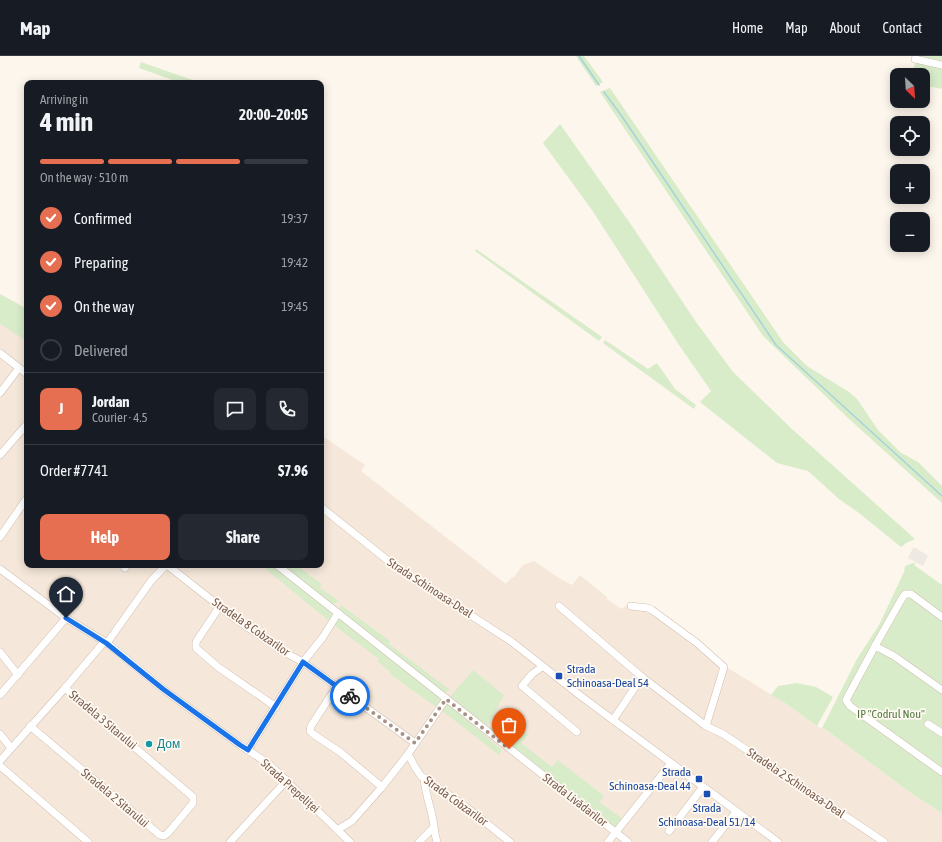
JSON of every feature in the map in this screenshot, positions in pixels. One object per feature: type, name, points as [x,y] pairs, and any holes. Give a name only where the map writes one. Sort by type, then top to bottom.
[{"type":"street","points":[[915,59],[942,65]]},
{"type":"street","points":[[0,353],[24,372]]},
{"type":"street","points":[[0,393],[19,368]]},
{"type":"street","points":[[0,455],[24,427]]},
{"type":"street","points":[[0,537],[24,508]]},
{"type":"street","name":"Strada Schinoasa-Deal","points":[[324,509],[396,567],[512,642],[542,667],[778,842]]},
{"type":"street","points":[[0,761],[105,642],[151,581],[163,568]]},
{"type":"street","name":"Stradela 8 Cobzarilor","points":[[170,568],[237,620],[271,644],[303,662],[415,743]]},
{"type":"street","name":"Strada Livădarilor","points":[[280,568],[628,842]]},
{"type":"street","name":"Strada Prepeliței","points":[[0,569],[66,618],[105,642],[163,689],[240,745],[269,764],[350,842]]},
{"type":"street","points":[[942,617],[911,594],[906,594],[900,600],[846,700],[850,706],[942,772]]},
{"type":"street","points":[[220,606],[196,642],[196,648],[218,667],[276,707]]},
{"type":"street","name":"Stradela 2 Schinoasa-Deal","points":[[559,606],[642,677],[706,726],[723,734],[884,842]]},
{"type":"street","points":[[631,606],[648,608],[652,610],[697,644],[724,667],[706,726]]},
{"type":"street","points":[[248,750],[303,662],[323,637],[338,613]]},
{"type":"street","points":[[0,695],[66,618]]},
{"type":"street","points":[[875,646],[894,656],[942,690]]},
{"type":"street","points":[[0,652],[18,675]]},
{"type":"street","points":[[542,667],[532,674],[522,686],[577,732]]},
{"type":"street","points":[[613,720],[642,677]]},
{"type":"street","points":[[337,686],[311,726],[310,731],[312,734],[340,752],[382,787]]},
{"type":"street","name":"Stradela 3 Sitarului","points":[[65,688],[186,790],[194,799]]},
{"type":"street","points":[[337,830],[352,821],[382,787],[408,754],[446,699]]},
{"type":"street","points":[[928,724],[942,733]]},
{"type":"street","name":"Stradela 2 Sitarului","points":[[30,726],[160,835],[164,836],[168,833],[193,803],[194,799]]},
{"type":"street","points":[[0,734],[11,748]]},
{"type":"street","name":"Strada Cobzarilor","points":[[408,754],[415,767],[424,778],[466,807],[510,842]]},
{"type":"street","points":[[608,842],[670,763]]},
{"type":"street","points":[[0,766],[88,842]]},
{"type":"street","points":[[424,778],[425,789],[432,812],[433,828],[437,842]]},
{"type":"street","points":[[230,842],[287,780]]},
{"type":"street","points":[[669,831],[703,787]]},
{"type":"street","points":[[279,789],[294,788]]},
{"type":"street","points":[[712,842],[736,812]]},
{"type":"street","points":[[419,842],[433,828]]},
{"type":"shaded area","points":[[0,294],[24,307],[24,568],[324,568],[324,437],[365,465],[361,471],[506,584],[512,577],[514,577],[523,565],[534,561],[572,585],[580,575],[607,597],[607,599],[622,609],[626,605],[647,605],[723,665],[785,703],[820,728],[825,729],[915,796],[942,813],[942,842],[0,842]]},
{"type":"shaded area","points":[[913,548],[916,548],[928,556],[923,566],[908,558]]},
{"type":"green space","points":[[576,56],[584,56],[603,82],[596,86]]},
{"type":"green space","points":[[917,56],[942,56],[942,89],[930,86],[930,68],[913,68],[918,62]]},
{"type":"green space","points":[[141,62],[192,80],[173,80],[139,68]]},
{"type":"green space","points":[[610,88],[783,342],[807,366],[849,392],[857,399],[878,430],[900,452],[918,462],[942,486],[942,503],[848,418],[763,336],[600,92]]},
{"type":"green space","points":[[560,124],[632,226],[696,322],[733,372],[792,429],[915,539],[901,547],[839,499],[808,471],[777,463],[700,402],[711,391],[679,345],[592,210],[543,143]]},
{"type":"green space","points":[[476,249],[602,337],[599,341],[475,251]]},
{"type":"green space","points":[[0,294],[24,307],[24,339],[0,324]]},
{"type":"green space","points":[[605,340],[648,369],[657,363],[675,389],[696,405],[694,409],[603,343]]},
{"type":"green space","name":"IP \"Codrul Nou\"","points":[[916,562],[914,565],[942,585],[942,813],[915,796],[822,728],[857,659],[879,625],[904,572],[905,566]]},
{"type":"green space","points":[[265,568],[277,568],[333,613],[329,621]]},
{"type":"green space","points":[[286,568],[302,568],[301,569],[322,584],[320,588],[339,601],[332,604]]},
{"type":"green space","points":[[341,605],[390,641],[389,644],[450,690],[445,693],[339,611]]},
{"type":"green space","points":[[339,618],[442,699],[436,707],[390,674],[390,672],[377,661],[379,659],[334,625]]},
{"type":"green space","points":[[473,670],[504,695],[486,728],[449,698]]},
{"type":"green space","points":[[797,683],[816,687],[833,697],[817,726],[771,695],[778,686]]},
{"type":"green space","points":[[448,704],[502,750],[499,755],[441,710],[443,705]]},
{"type":"green space","points":[[499,713],[528,735],[521,743],[552,767],[558,760],[604,796],[599,802],[623,819],[615,829],[489,730]]},
{"type":"waterway","points":[[579,56],[599,85]]},
{"type":"waterway","points":[[604,92],[776,345],[942,496]]},
{"type":"way so far","points":[[350,696],[415,743],[446,699],[509,749]]},
{"type":"place","name":"Strada Schinoasa-Deal 54","points":[[559,676]]},
{"type":"place","name":"Дом","points":[[149,744]]},
{"type":"place","name":"Strada Schinoasa-Deal 44","points":[[699,779]]},
{"type":"place","name":"Strada Schinoasa-Deal 51/14","points":[[707,794]]},
{"type":"route","points":[[66,618],[106,643],[163,689],[248,750],[303,662],[350,696]]}]
